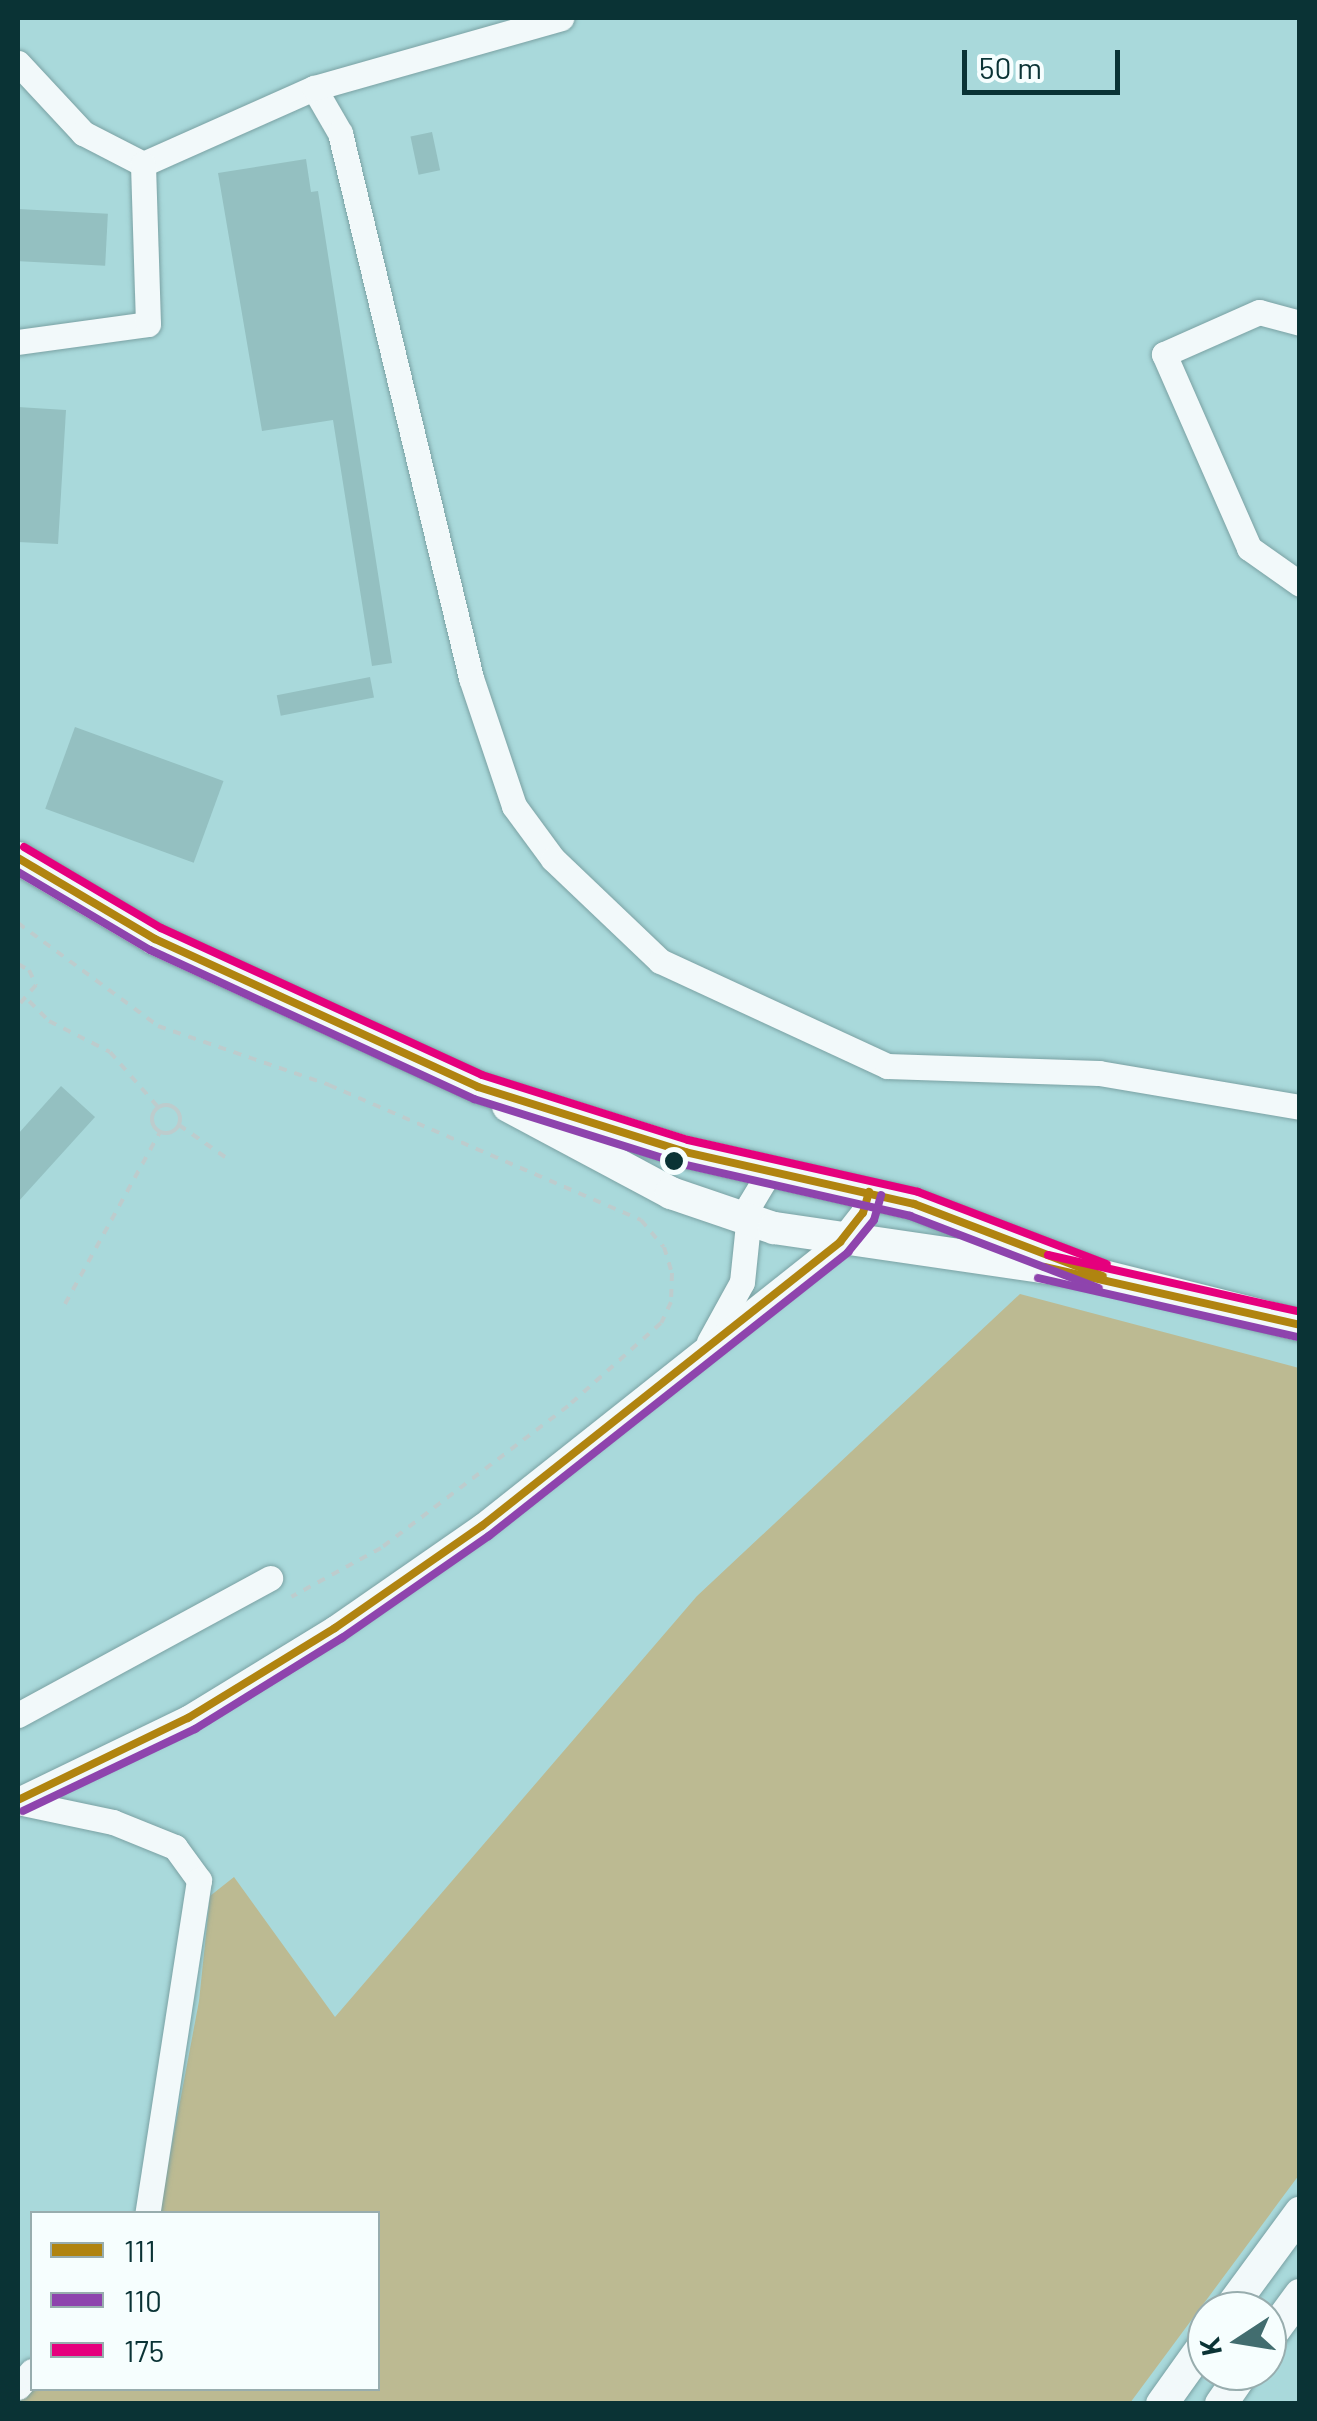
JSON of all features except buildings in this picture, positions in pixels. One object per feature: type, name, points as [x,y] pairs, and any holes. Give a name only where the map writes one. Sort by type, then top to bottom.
[{"type":"main road","points":[[18,858],[156,939],[478,1087],[621,1170],[747,1220],[840,1242],[885,1241],[1103,1276],[1300,1326]]},
{"type":"main road","points":[[478,1087],[686,1152],[869,1192],[987,1228],[1103,1276]]},
{"type":"main road","points":[[1243,2291],[1300,2213]]},
{"type":"main road","points":[[1162,2404],[1187,2369]]},
{"type":"street","points":[[144,164],[314,88],[501,26],[561,18]]},
{"type":"street","points":[[18,63],[83,133],[144,164]]},
{"type":"street","points":[[314,88],[340,134],[470,678],[514,806],[553,859],[660,962],[887,1066],[1099,1073],[1300,1107]]},
{"type":"street","points":[[18,342],[148,324],[144,164]]},
{"type":"street","points":[[1300,322],[1258,312],[1164,354],[1250,548],[1300,584]]},
{"type":"street","points":[[701,1355],[742,1282],[747,1220],[772,1169]]},
{"type":"street","points":[[18,1801],[188,1718],[335,1628],[482,1526],[840,1242],[864,1214],[869,1192]]},
{"type":"street","points":[[18,1715],[270,1578]]},
{"type":"street","points":[[18,1801],[113,1822],[175,1847],[198,1880],[147,2211]]},
{"type":"path","points":[[18,924],[158,1026],[329,1085],[641,1220],[664,1247],[672,1273],[671,1302],[661,1323],[568,1406],[381,1548],[291,1596]]},
{"type":"path","points":[[18,964],[35,980],[29,1000],[18,1006]]},
{"type":"path","points":[[29,1000],[49,1021],[110,1052],[158,1107],[176,1108],[179,1125],[228,1160]]},
{"type":"path","points":[[158,1107],[152,1120],[160,1132]]},
{"type":"path","points":[[65,1304],[160,1132],[179,1125]]},
{"type":"shaded area","points":[[1020,1294],[1299,1368],[1299,2175],[1213,2291],[1187,2291],[1187,2326],[1130,2403],[18,2404],[30,2389],[380,2391],[380,2211],[159,2211],[199,2001],[210,1896],[234,1877],[335,2017],[697,1596]]},
{"type":"transit line","name":"175","points":[[24,847],[161,928],[482,1075],[688,1140],[918,1192],[1107,1264]]},
{"type":"transit line","name":"111","points":[[18,858],[155,939],[478,1087],[685,1152],[914,1204],[1103,1276]]},
{"type":"transit line","name":"110","points":[[18,872],[150,950],[474,1099],[682,1164],[910,1216],[1099,1288]]},
{"type":"transit line","name":"111","points":[[18,1800],[188,1718],[335,1628],[482,1526],[840,1242],[863,1213],[869,1192]]},
{"type":"transit line","name":"110","points":[[23,1811],[195,1729],[342,1638],[489,1536],[848,1252],[874,1220],[881,1195]]},
{"type":"transit line","name":"175","points":[[1048,1255],[1300,1312]]},
{"type":"transit line","name":"111","points":[[1045,1267],[1300,1325]]},
{"type":"transit line","name":"110","points":[[1038,1278],[1297,1337]]}]
